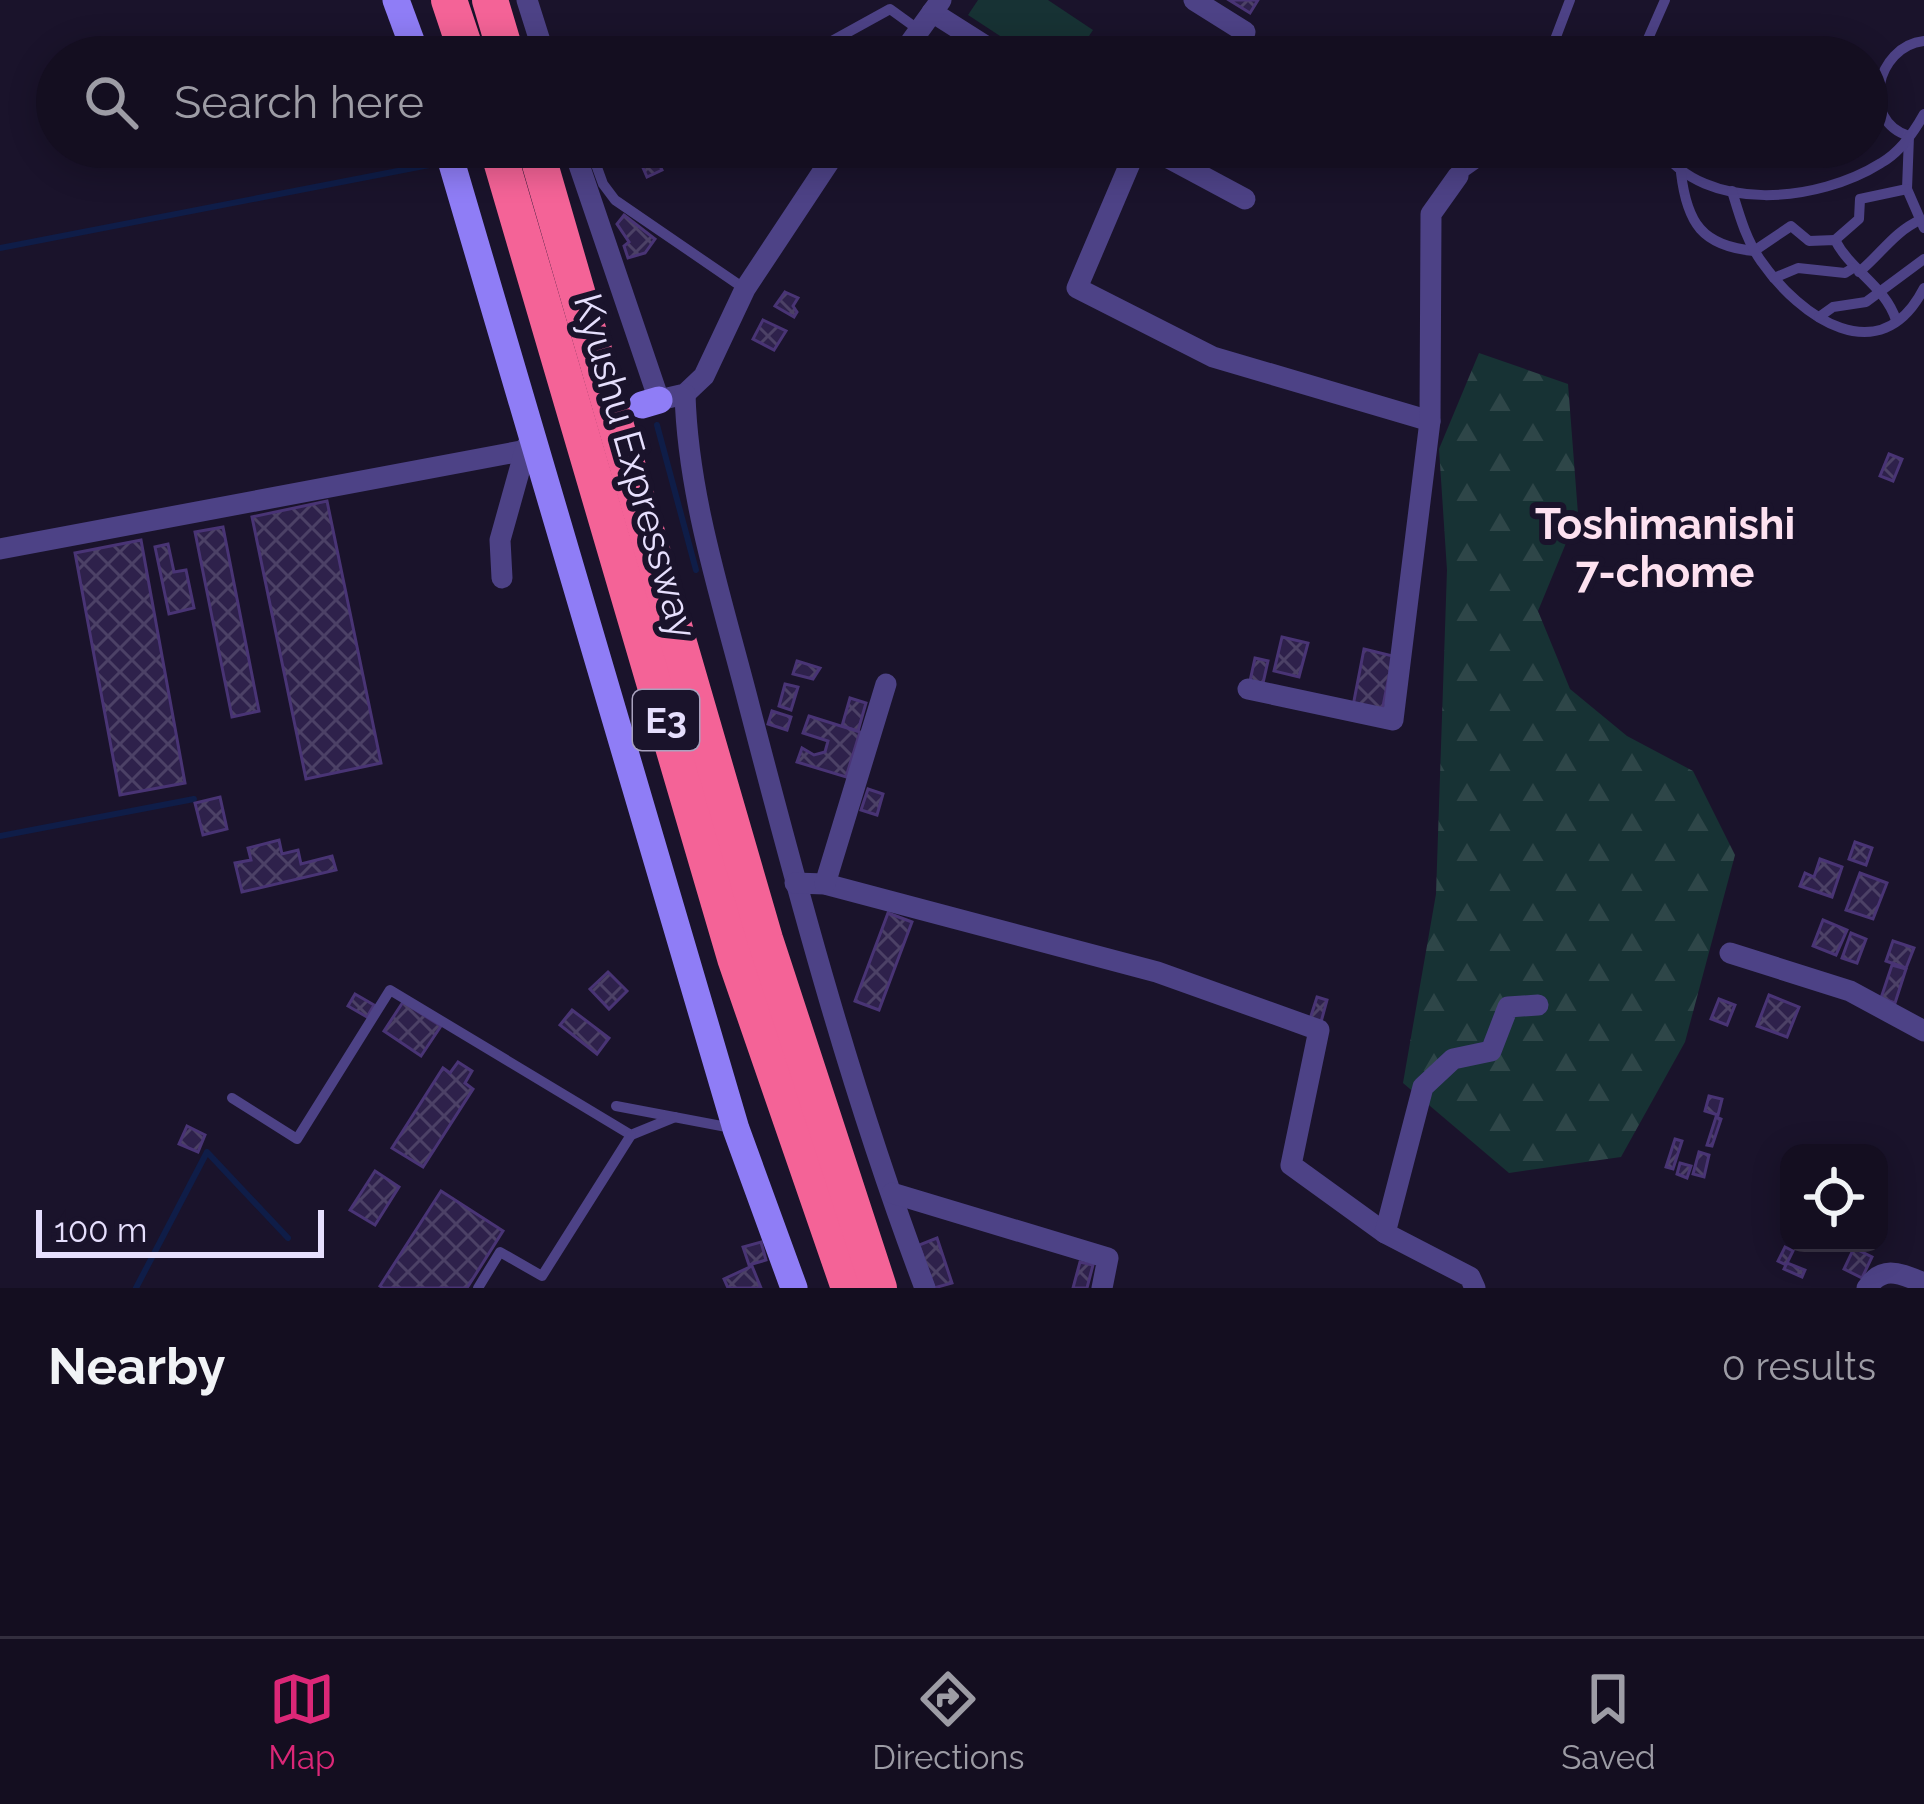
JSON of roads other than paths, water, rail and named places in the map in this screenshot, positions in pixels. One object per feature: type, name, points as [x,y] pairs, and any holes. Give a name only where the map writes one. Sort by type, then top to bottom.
[{"type":"highway","points":[[449,0],[461,36]]},
{"type":"highway","points":[[490,0],[501,36]]},
{"type":"highway","name":"Kyushu Expressway","points":[[503,168],[735,958],[849,1288]]},
{"type":"highway","name":"Kyushu Expressway","points":[[541,168],[765,938],[879,1288]]},
{"type":"street","points":[[396,0],[409,36]]},
{"type":"street","points":[[527,0],[538,36]]},
{"type":"street","points":[[1194,0],[1245,32]]},
{"type":"street","points":[[930,14],[967,36]]},
{"type":"street","points":[[453,168],[736,1129],[794,1288]]},
{"type":"street","points":[[586,168],[662,400],[686,428],[704,529],[795,883],[925,1288]]},
{"type":"street","points":[[662,400],[704,376],[745,289],[825,168]]},
{"type":"street","points":[[1127,168],[1077,288],[1213,357],[1430,422]]},
{"type":"street","points":[[1187,168],[1245,199]]},
{"type":"street","points":[[1248,688],[1394,720],[1430,422],[1431,214],[1458,176]]},
{"type":"street","points":[[0,549],[533,445],[566,431]]},
{"type":"street","points":[[502,578],[500,540],[533,445]]},
{"type":"street","points":[[825,884],[886,684]]},
{"type":"street","points":[[795,883],[825,884],[1157,972],[1319,1030],[1291,1165],[1385,1233],[1470,1277],[1475,1288]]},
{"type":"street","points":[[1730,953],[1850,991],[1924,1031]]},
{"type":"street","points":[[1385,1233],[1423,1087],[1453,1059],[1491,1051],[1508,1007],[1538,1006]]},
{"type":"street","points":[[892,1193],[1108,1258],[1102,1288]]},
{"type":"street","points":[[1867,1288],[1875,1276],[1887,1272],[1924,1282]]},
{"type":"lane","points":[[1556,36],[1570,0]]},
{"type":"lane","points":[[1648,36],[1665,0]]},
{"type":"lane","points":[[838,36],[891,3],[930,14]]},
{"type":"lane","points":[[1888,67],[1892,57],[1924,41]]},
{"type":"lane","points":[[1888,159],[1924,114]]},
{"type":"lane","points":[[1888,125],[1909,136]]},
{"type":"lane","points":[[1774,278],[1798,268],[1844,274],[1856,270],[1881,254],[1889,239],[1922,224],[1907,189],[1909,136]]},
{"type":"lane","points":[[592,168],[615,200],[745,289]]},
{"type":"lane","points":[[1458,176],[1470,168]]},
{"type":"lane","points":[[1677,168],[1707,187],[1757,195],[1841,184],[1872,168]]},
{"type":"lane","points":[[1681,173],[1690,216],[1704,235],[1721,245],[1754,251],[1791,226],[1809,241],[1835,240],[1859,219],[1860,199],[1907,189]]},
{"type":"lane","points":[[1732,191],[1754,251],[1774,278],[1844,333],[1869,333],[1896,320],[1924,288]]},
{"type":"lane","points":[[1835,240],[1856,270],[1882,293],[1896,320]]},
{"type":"lane","points":[[1820,317],[1832,307],[1866,302],[1924,259]]},
{"type":"lane","points":[[232,1098],[297,1138],[390,990],[631,1136]]},
{"type":"lane","points":[[616,1106],[736,1129]]},
{"type":"lane","points":[[478,1288],[500,1252],[542,1276],[631,1136],[675,1117]]},
{"type":"waterway","points":[[0,248],[413,168]]},
{"type":"waterway","points":[[657,425],[696,570]]},
{"type":"waterway","points":[[0,836],[194,799]]},
{"type":"waterway","points":[[136,1288],[207,1152],[288,1238]]},
{"type":"district","name":"Toshimanishi 7-chome","points":[[1665,548]]}]
